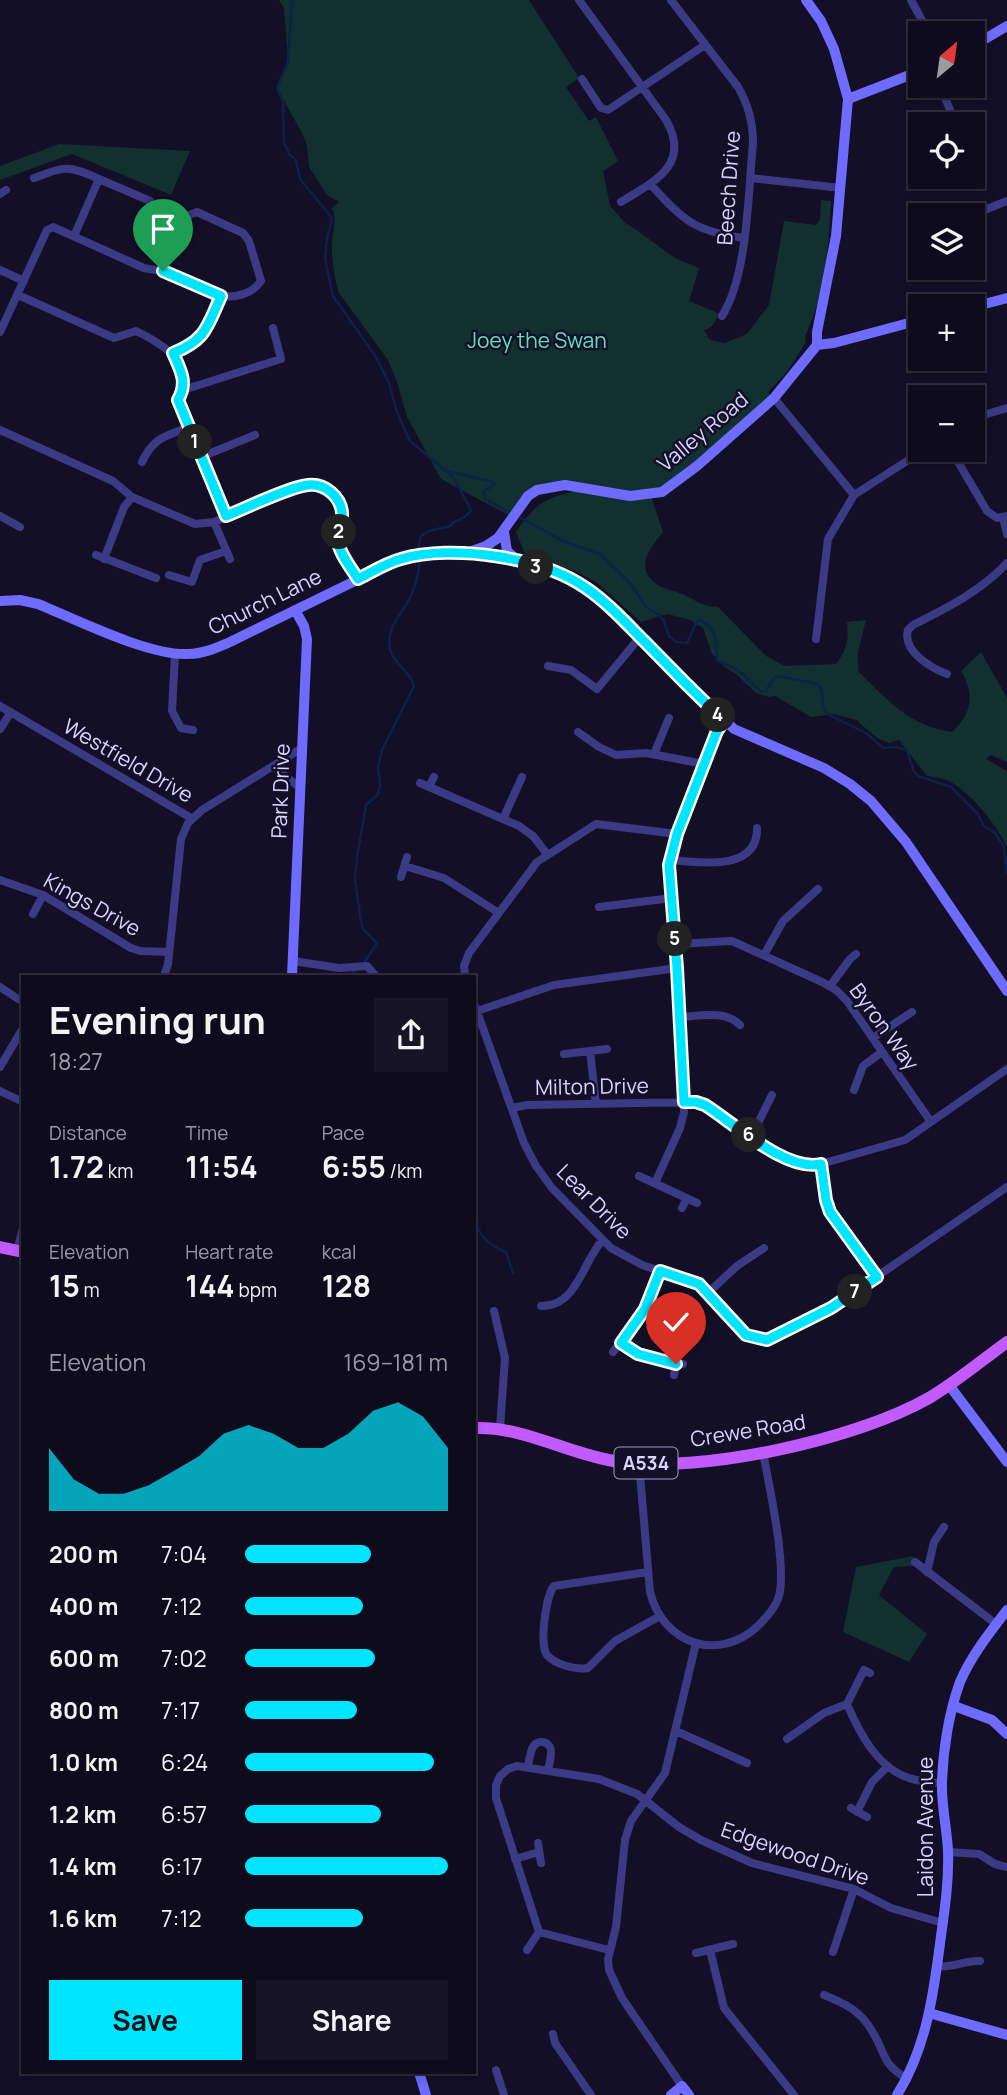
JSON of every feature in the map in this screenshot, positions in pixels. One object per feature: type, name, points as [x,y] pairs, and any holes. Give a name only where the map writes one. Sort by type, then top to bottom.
[{"type":"main road","points":[[0,1247],[20,1252]]},
{"type":"main road","name":"Crewe Road","points":[[476,1428],[500,1428],[599,1458],[639,1463],[696,1461],[763,1452],[863,1427],[905,1410],[949,1385],[1007,1342]]},
{"type":"street","points":[[579,0],[672,130],[674,152],[669,165],[651,185],[621,202]]},
{"type":"street","name":"Beech Drive","points":[[671,0],[738,88],[746,103],[753,136],[737,282],[722,316]]},
{"type":"street","points":[[806,0],[821,21],[834,49],[848,99],[836,236],[817,332],[817,345],[908,323]]},
{"type":"street","points":[[911,0],[922,21]]},
{"type":"street","points":[[985,39],[1007,26]]},
{"type":"street","points":[[582,79],[601,108],[606,111],[705,45]]},
{"type":"street","points":[[848,99],[908,76]]},
{"type":"street","points":[[34,178],[60,168],[74,168],[150,201]]},
{"type":"street","points":[[750,178],[841,188]]},
{"type":"street","points":[[74,236],[99,179]]},
{"type":"street","points":[[651,185],[691,224],[713,233],[743,238]]},
{"type":"street","points":[[985,210],[1007,201]]},
{"type":"street","points":[[0,332],[47,230],[56,228],[144,268],[163,271],[221,296],[234,297],[256,289],[261,281],[249,241],[243,233],[197,212],[189,215],[163,271]]},
{"type":"street","points":[[0,270],[24,281]]},
{"type":"street","points":[[18,295],[114,338],[136,331],[159,342],[173,353],[184,380],[178,400],[226,516]]},
{"type":"street","points":[[173,353],[201,338],[221,296]]},
{"type":"street","points":[[985,304],[1007,298]]},
{"type":"street","points":[[183,390],[282,359],[273,328]]},
{"type":"street","name":"Valley Road","points":[[508,527],[528,496],[537,490],[553,486],[579,486],[602,493],[630,496],[663,492],[697,466],[774,398],[817,345]]},
{"type":"street","points":[[774,398],[854,495]]},
{"type":"street","points":[[985,414],[1007,408]]},
{"type":"street","points":[[142,462],[151,444],[189,427]]},
{"type":"street","points":[[0,430],[113,481],[132,497],[195,524],[214,522],[309,484],[326,488],[339,501],[342,516],[337,540],[358,579]]},
{"type":"street","points":[[201,457],[255,435]]},
{"type":"street","points":[[816,639],[828,539],[854,495],[908,460]]},
{"type":"street","points":[[958,462],[987,511],[993,517],[1005,517],[1007,534]]},
{"type":"street","points":[[132,497],[124,507],[100,557],[156,578]]},
{"type":"street","points":[[0,516],[20,527]]},
{"type":"street","points":[[169,575],[192,582],[200,560],[228,555],[214,522]]},
{"type":"street","points":[[466,552],[486,547],[508,527]]},
{"type":"street","points":[[508,527],[507,551],[518,561]]},
{"type":"street","points":[[466,552],[518,561],[569,578],[583,586],[611,608],[724,721],[744,735],[824,768],[871,801],[897,830],[1007,991]]},
{"type":"street","name":"Church Lane","points":[[0,601],[20,600],[38,604],[139,644],[175,654],[195,654],[215,649],[398,560],[428,554],[466,552]]},
{"type":"street","points":[[947,674],[923,662],[907,640],[908,631],[913,625],[967,596],[991,579],[1007,563]]},
{"type":"street","name":"Park Drive","points":[[292,975],[307,639],[304,626],[295,610]]},
{"type":"street","points":[[548,666],[571,670],[597,690],[640,637]]},
{"type":"street","points":[[175,654],[172,711],[181,728],[193,730]]},
{"type":"street","name":"Westfield Drive","points":[[0,706],[191,818],[302,748]]},
{"type":"street","points":[[0,729],[11,712]]},
{"type":"street","points":[[654,754],[667,731],[669,718]]},
{"type":"street","points":[[655,1183],[680,1128],[684,1102],[670,860],[704,764],[717,731],[724,721]]},
{"type":"street","points":[[578,732],[592,738],[616,755],[654,754],[704,764]]},
{"type":"street","points":[[272,766],[300,788]]},
{"type":"street","points":[[429,787],[434,777]]},
{"type":"street","points":[[503,819],[522,777]]},
{"type":"street","points":[[420,783],[503,819],[533,836],[547,854]]},
{"type":"street","points":[[164,975],[181,839],[191,818]]},
{"type":"street","points":[[465,975],[466,959],[537,862],[547,854],[596,824],[677,834]]},
{"type":"street","points":[[670,860],[731,862],[747,851],[759,833]]},
{"type":"street","points":[[401,877],[406,861],[443,878],[499,913]]},
{"type":"street","name":"Kings Drive","points":[[0,880],[43,895],[131,948],[169,952]]},
{"type":"street","points":[[764,955],[783,921],[818,889]]},
{"type":"street","points":[[33,914],[43,895]]},
{"type":"street","points":[[599,908],[672,898]]},
{"type":"street","name":"Byron Way","points":[[676,944],[726,940],[830,986],[847,1001],[931,1122]]},
{"type":"street","points":[[830,986],[850,958],[856,955]]},
{"type":"street","points":[[293,961],[339,968],[363,966],[375,975]]},
{"type":"street","points":[[476,1007],[554,985],[677,968]]},
{"type":"street","points":[[0,987],[21,1001]]},
{"type":"street","name":"Lear Drive","points":[[476,1007],[524,1143],[552,1188],[602,1241],[626,1257],[695,1281],[709,1292],[746,1335],[767,1340],[831,1308],[1007,1187]]},
{"type":"street","points":[[873,1038],[912,1012]]},
{"type":"street","points":[[680,1017],[721,1015],[733,1018],[740,1025]]},
{"type":"street","points":[[0,1067],[21,1031]]},
{"type":"street","points":[[564,1054],[607,1049]]},
{"type":"street","points":[[590,1051],[596,1104]]},
{"type":"street","points":[[857,1086],[863,1066],[882,1052]]},
{"type":"street","name":"Milton Drive","points":[[512,1108],[527,1105],[696,1102],[705,1105],[791,1162],[808,1166],[898,1143],[1007,1069]]},
{"type":"street","points":[[0,1091],[21,1101]]},
{"type":"street","points":[[751,1137],[772,1095]]},
{"type":"street","points":[[821,1164],[830,1212],[877,1277]]},
{"type":"street","points":[[639,1176],[697,1203]]},
{"type":"street","points":[[682,1209],[687,1198]]},
{"type":"street","points":[[545,1308],[557,1303],[579,1281],[593,1252],[602,1241]]},
{"type":"street","points":[[709,1292],[764,1248]]},
{"type":"street","points":[[613,1352],[645,1309],[660,1271]]},
{"type":"street","points":[[494,1311],[505,1359],[500,1428]]},
{"type":"street","points":[[621,1343],[638,1354],[679,1364],[674,1375]]},
{"type":"street","points":[[949,1385],[1005,1456]]},
{"type":"street","points":[[639,1463],[651,1598],[660,1616],[674,1631],[696,1643],[714,1646],[736,1642],[762,1622],[778,1599],[780,1564],[763,1452]]},
{"type":"street","points":[[927,1572],[934,1542],[944,1527]]},
{"type":"street","points":[[915,1562],[996,1624]]},
{"type":"street","points":[[648,1572],[554,1586],[546,1601],[545,1652],[550,1658],[574,1668],[588,1668],[615,1641],[660,1616]]},
{"type":"street","name":"Laidon Avenue","points":[[897,2095],[919,2050],[937,1966],[947,1886],[948,1852],[942,1783],[954,1706],[961,1681],[973,1658],[1007,1610]]},
{"type":"street","points":[[671,2095],[686,2090],[622,1998],[609,1970],[608,1950],[616,1927],[625,1840],[631,1821],[665,1773],[696,1643]]},
{"type":"street","points":[[787,1739],[824,1713],[847,1704],[867,1672],[855,1666]]},
{"type":"street","points":[[847,1704],[861,1738],[888,1766],[911,1779],[942,1783]]},
{"type":"street","points":[[954,1706],[992,1720],[1007,1734]]},
{"type":"street","points":[[676,1731],[747,1763]]},
{"type":"street","points":[[539,1932],[495,1789],[500,1776],[508,1769],[528,1766],[533,1746],[538,1742],[549,1745],[551,1751],[548,1770]]},
{"type":"street","name":"Edgewood Drive","points":[[528,1766],[599,1779],[646,1800],[679,1827],[701,1840],[752,1863],[854,1889],[891,1908],[943,1923]]},
{"type":"street","points":[[867,1817],[854,1810],[872,1782],[888,1766]]},
{"type":"street","points":[[515,1859],[538,1848],[541,1863]]},
{"type":"street","points":[[948,1852],[974,1853],[1007,1867]]},
{"type":"street","points":[[833,1952],[854,1889]]},
{"type":"street","points":[[539,1932],[608,1950]]},
{"type":"street","points":[[527,1950],[539,1932]]},
{"type":"street","points":[[696,1953],[733,1944]]},
{"type":"street","points":[[710,1950],[724,2008],[794,2095]]},
{"type":"street","points":[[937,1966],[951,1968],[975,1959]]},
{"type":"street","points":[[824,1995],[846,2003],[864,2019],[873,2032],[886,2063],[907,2079]]},
{"type":"street","points":[[929,2013],[1007,2035]]},
{"type":"street","points":[[552,2042],[591,2095]]},
{"type":"street","points":[[496,2070],[504,2095]]},
{"type":"street","points":[[420,2074],[426,2095]]},
{"type":"green space","name":"Joey the Swan","points":[[279,0],[529,0],[579,78],[566,87],[589,121],[596,117],[618,161],[603,171],[610,206],[627,225],[675,258],[699,268],[689,301],[718,313],[714,324],[704,330],[710,340],[725,343],[747,334],[769,305],[784,221],[816,225],[820,219],[821,200],[831,201],[825,270],[812,321],[805,336],[806,342],[787,372],[768,392],[774,398],[697,466],[651,496],[663,532],[646,558],[646,571],[659,586],[702,604],[718,607],[766,656],[785,666],[836,664],[846,645],[847,622],[866,620],[858,652],[858,671],[900,710],[937,729],[952,732],[964,718],[970,695],[961,671],[981,652],[1007,698],[1007,762],[991,755],[986,759],[1007,771],[1007,847],[989,818],[971,798],[953,783],[927,776],[899,740],[889,743],[877,738],[856,720],[834,714],[811,717],[775,696],[756,693],[712,654],[703,628],[691,620],[667,614],[641,622],[596,582],[575,571],[525,554],[516,532],[530,513],[544,502],[562,494],[585,490],[537,490],[510,516],[441,479],[407,417],[388,360],[339,293],[333,267],[332,208],[339,202],[327,195],[309,167],[307,146],[302,133],[277,88],[288,61],[284,8]]},
{"type":"green space","points":[[59,144],[190,151],[171,195],[72,154],[0,180],[0,166]]},
{"type":"green space","points":[[913,1556],[914,1566],[894,1567],[879,1595],[927,1634],[909,1662],[843,1632],[856,1567]]},
{"type":"waterway","points":[[292,0],[288,62],[277,88],[283,102],[284,142],[289,154],[296,160],[300,179],[332,218],[325,259],[333,296],[376,357],[389,383],[397,412],[410,441],[454,478],[471,510],[450,526],[426,532],[420,539],[419,554]]},
{"type":"waterway","points":[[447,471],[493,482],[495,484],[483,492],[485,499],[511,513]]},
{"type":"waterway","points":[[517,516],[565,542],[600,554],[631,584],[646,607],[658,614],[664,621],[669,636],[676,642],[687,643],[697,621],[701,620],[707,624],[716,642],[717,660],[738,670],[761,692],[766,691],[778,676],[817,684],[821,688],[824,709],[829,715],[866,733],[883,748],[907,750],[913,770],[918,776],[951,787],[977,813],[984,826],[995,833],[1004,847],[1007,872]]},
{"type":"waterway","points":[[364,963],[377,943],[363,929],[361,922],[355,880],[357,857],[366,805],[378,794],[378,767],[382,750],[414,686],[392,654],[389,642],[394,624],[410,599],[420,560]]},
{"type":"waterway","points":[[350,975],[357,970]]},
{"type":"waterway","points":[[476,1217],[481,1234],[491,1244],[506,1252],[513,1273]]},
{"type":"route","points":[[163,271],[221,296],[201,338],[173,353],[184,380],[178,400],[226,516],[309,484],[326,488],[339,501],[342,516],[337,540],[358,579],[398,560],[428,554],[466,552],[518,561],[569,578],[611,608],[724,721],[717,731],[677,834],[669,865],[684,1102],[705,1105],[791,1162],[808,1166],[821,1164],[830,1212],[877,1277],[831,1308],[767,1340],[746,1335],[709,1292],[695,1281],[660,1271],[645,1309],[621,1343],[638,1354],[676,1364]]}]
